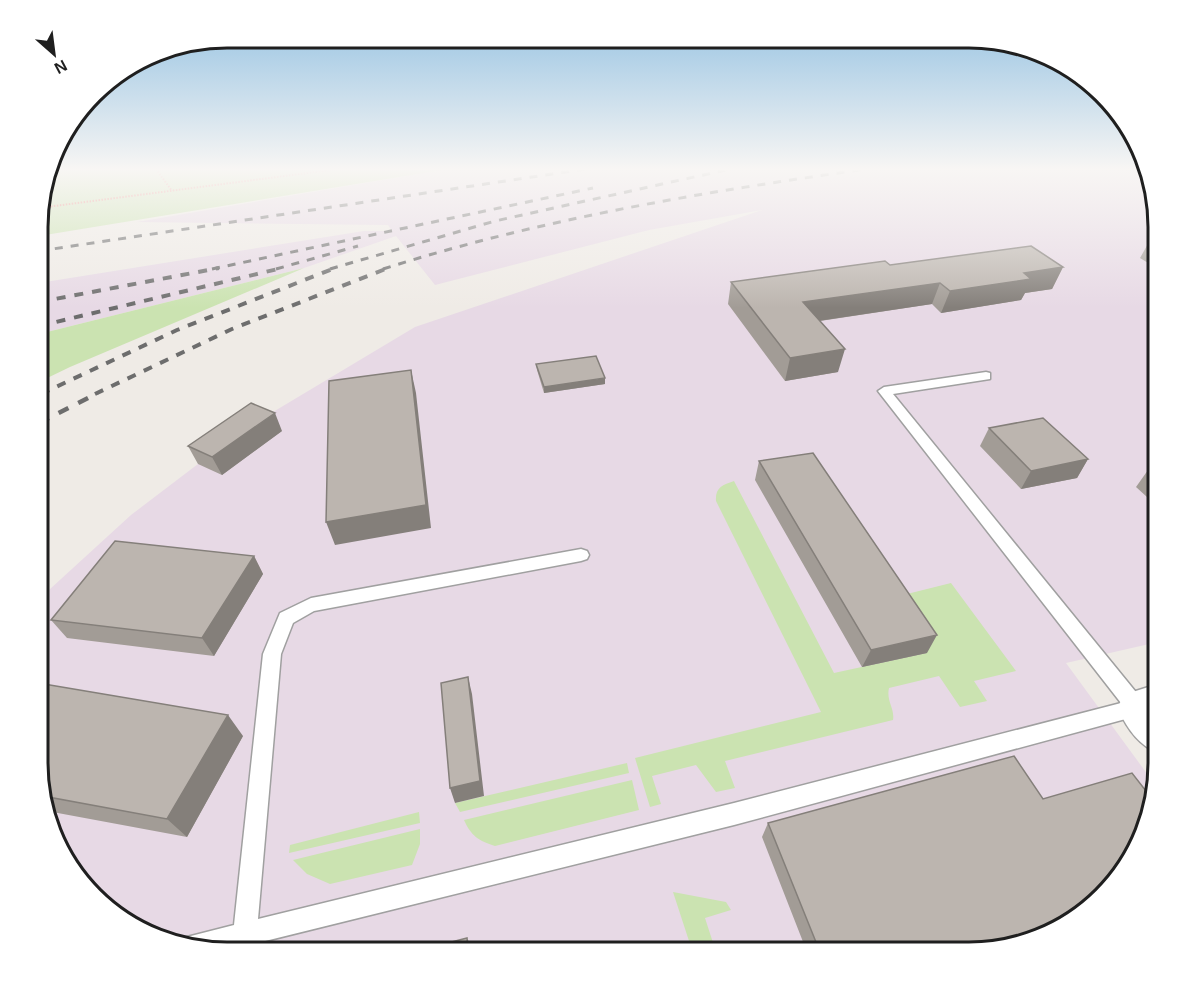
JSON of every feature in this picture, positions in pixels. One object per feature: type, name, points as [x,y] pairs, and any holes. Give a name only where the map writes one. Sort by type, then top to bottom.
[{"type":"lane","points":[[986,376],[884,391],[1148,711]]},
{"type":"lane","points":[[245,934],[272,654],[286,618],[311,605],[581,555]]},
{"type":"lane","points":[[215,942],[734,814],[1148,716]]},
{"type":"shaded area","points":[[177,215],[733,215],[649,230],[435,285],[396,236],[304,268],[48,332],[48,282],[364,231],[392,231],[388,225],[137,222]]},
{"type":"shaded area","points":[[747,215],[1148,215],[1148,644],[1066,663],[1148,775],[1139,821],[1119,861],[1068,912],[1059,918],[1015,936],[981,942],[215,942],[181,936],[148,924],[127,912],[100,890],[78,863],[66,842],[54,809],[48,775],[48,591],[131,515],[198,464],[258,421],[415,327]]},
{"type":"green space","points":[[49,215],[166,215],[48,235]]},
{"type":"green space","points":[[304,268],[48,378],[48,332]]},
{"type":"green space","points":[[734,481],[834,673],[926,653],[891,598],[951,583],[1016,671],[974,681],[987,701],[960,707],[939,676],[889,688],[893,720],[725,761],[735,788],[716,792],[696,765],[652,776],[661,804],[650,807],[635,758],[821,712],[716,501],[720,488]]},
{"type":"green space","points":[[627,763],[629,773],[460,812],[455,803]]},
{"type":"green space","points":[[632,780],[639,810],[495,846],[476,837],[464,820]]},
{"type":"green space","points":[[419,812],[420,823],[289,853],[290,845]]},
{"type":"green space","points":[[420,829],[420,844],[412,865],[330,884],[307,874],[293,860]]},
{"type":"green space","points":[[673,892],[726,902],[731,910],[705,918],[713,942],[689,941]]},
{"type":"building","points":[[1031,246],[1063,267],[1024,273],[1031,279],[950,291],[940,283],[803,302],[845,349],[790,358],[731,282],[885,261],[890,265]]},
{"type":"building","points":[[596,356],[605,378],[544,387],[536,364]]},
{"type":"building","points":[[411,370],[426,505],[326,522],[329,381]]},
{"type":"building","points":[[251,403],[275,413],[212,457],[188,446]]},
{"type":"building","points":[[1043,418],[1088,459],[1031,471],[989,428]]},
{"type":"building","points":[[813,453],[937,635],[871,650],[759,461]]},
{"type":"building","points":[[115,541],[254,556],[202,638],[51,620]]},
{"type":"building","points":[[468,677],[480,781],[450,788],[441,683]]},
{"type":"building","points":[[48,685],[228,715],[167,819],[52,798],[48,775]]},
{"type":"building","points":[[1014,756],[1043,799],[1132,773],[1146,791],[1139,821],[1130,842],[1118,863],[1096,890],[1078,905],[1048,924],[1004,939],[981,942],[816,942],[768,823]]},
{"type":"building","points":[[467,938],[467,942],[452,942]]},
{"type":"railway","points":[[48,250],[277,215]]},
{"type":"railway","points":[[212,269],[465,215]]},
{"type":"railway","points":[[330,269],[521,215]]},
{"type":"railway","points":[[383,269],[442,251],[591,215]]},
{"type":"railway","points":[[276,269],[358,246]]},
{"type":"railway","points":[[48,300],[219,268]]},
{"type":"railway","points":[[48,324],[282,268]]},
{"type":"railway","points":[[48,391],[177,330],[335,268]]},
{"type":"railway","points":[[95,394],[232,329],[388,268]]},
{"type":"railway","points":[[48,418],[98,393]]}]
